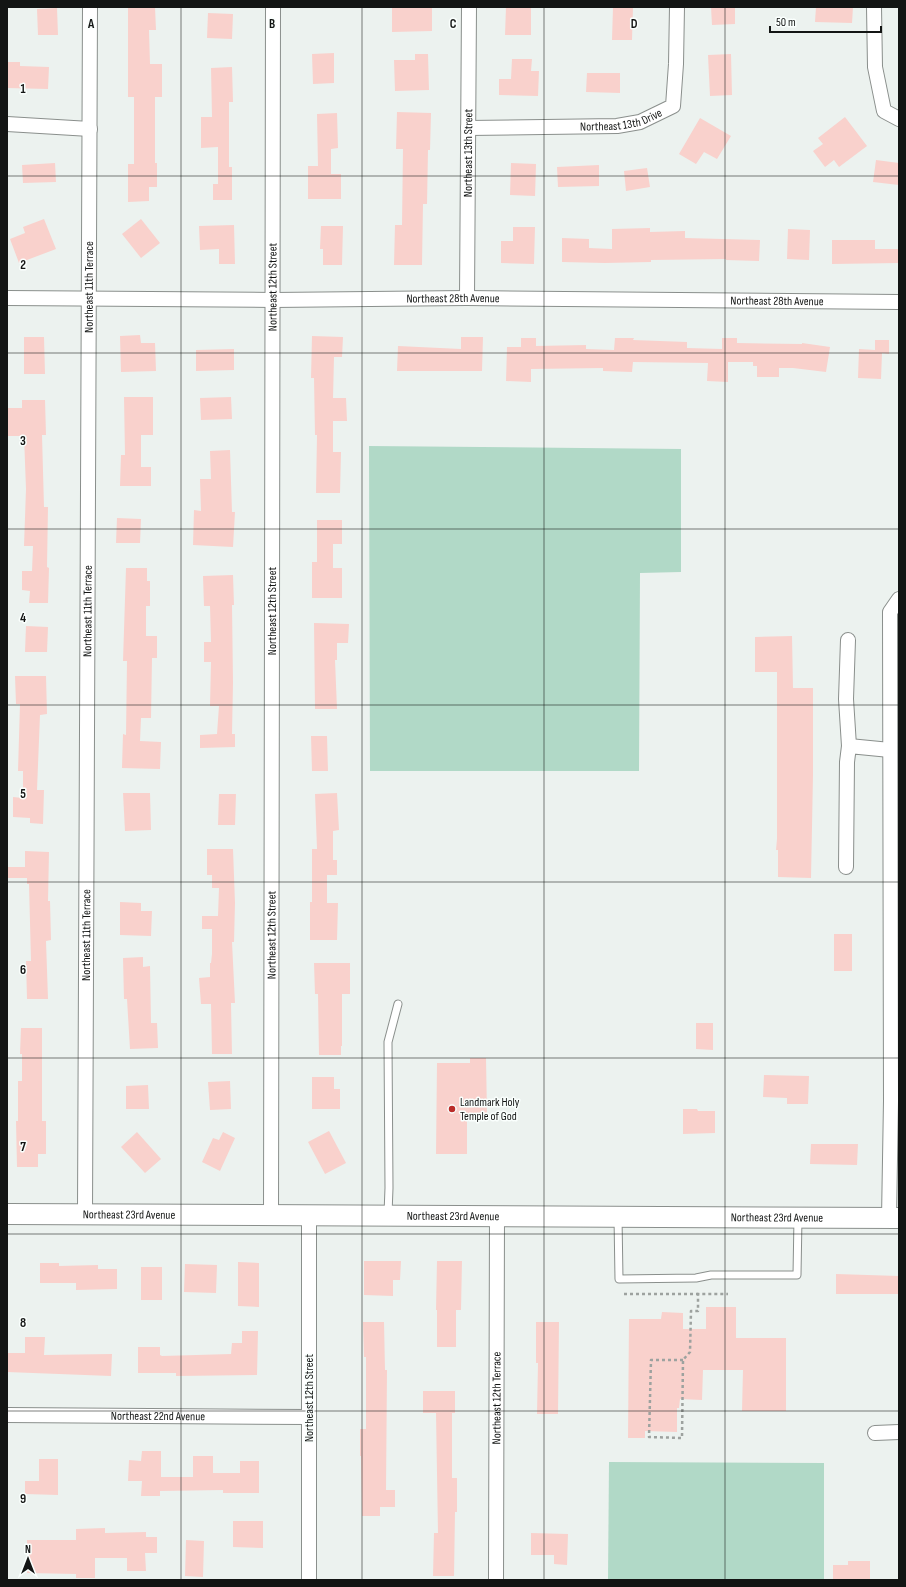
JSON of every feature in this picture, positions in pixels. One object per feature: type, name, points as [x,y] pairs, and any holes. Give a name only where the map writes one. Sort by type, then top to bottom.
[{"type":"main road","name":"Northeast 23rd Avenue","points":[[7,1214],[894,1218]]},
{"type":"street","name":"Northeast 11th Terrace","points":[[85,1214],[90,7]]},
{"type":"street","name":"Northeast 12th Street","points":[[271,1215],[273,300],[272,7]]},
{"type":"street","name":"Northeast 13th Street","points":[[467,298],[469,7]]},
{"type":"street","name":"Northeast 13th Drive","points":[[468,128],[617,126],[640,122],[673,106],[676,64],[676,7]]},
{"type":"street","points":[[874,7],[875,67],[884,111],[899,119]]},
{"type":"street","points":[[7,124],[90,129]]},
{"type":"street","name":"Northeast 28th Avenue","points":[[7,298],[273,300],[467,298],[899,302]]},
{"type":"street","points":[[894,1218],[890,612],[898,600]]},
{"type":"street","points":[[846,867],[847,762],[849,746],[846,699],[848,640]]},
{"type":"street","points":[[849,746],[890,750]]},
{"type":"street","name":"Northeast 12th Street","points":[[309,1215],[309,1580]]},
{"type":"street","name":"Northeast 12th Terrace","points":[[496,1580],[497,1216]]},
{"type":"street","name":"Northeast 22nd Avenue","points":[[7,1415],[309,1417]]},
{"type":"street","points":[[875,1432],[899,1432]]},
{"type":"lane","points":[[388,1216],[388,1042],[398,1004]]},
{"type":"lane","points":[[618,1217],[619,1279],[696,1278],[711,1275],[796,1275],[798,1218]]},
{"type":"path","points":[[684,1360],[650,1360],[650,1437],[682,1438],[684,1360],[690,1352],[691,1311],[698,1311],[699,1293]]},
{"type":"path","points":[[624,1294],[728,1294]]},
{"type":"green space","points":[[369,446],[681,449],[681,572],[640,573],[639,771],[370,771]]},
{"type":"green space","points":[[609,1462],[824,1463],[824,1580],[608,1580]]},
{"type":"building","points":[[155,7],[156,30],[149,30],[150,64],[162,64],[162,97],[155,97],[155,163],[157,163],[157,187],[149,187],[149,201],[128,202],[128,164],[134,164],[134,97],[128,97],[128,8]]},
{"type":"building","points":[[392,7],[432,7],[432,31],[392,32]]},
{"type":"building","points":[[506,7],[531,7],[531,35],[505,35]]},
{"type":"building","points":[[613,7],[633,7],[632,40],[612,40]]},
{"type":"building","points":[[711,7],[735,7],[735,24],[712,25]]},
{"type":"building","points":[[816,7],[853,7],[852,23],[815,22]]},
{"type":"building","points":[[57,8],[58,35],[38,35],[37,9]]},
{"type":"building","points":[[208,13],[233,14],[232,39],[207,38]]},
{"type":"building","points":[[334,53],[334,83],[313,84],[312,54]]},
{"type":"building","points":[[415,54],[428,54],[429,90],[395,91],[394,60],[415,60]]},
{"type":"building","points":[[731,54],[732,95],[710,96],[708,55]]},
{"type":"building","points":[[512,59],[532,59],[531,71],[539,71],[538,96],[499,95],[499,79],[511,79]]},
{"type":"building","points":[[7,62],[20,62],[20,66],[49,67],[48,89],[7,88]]},
{"type":"building","points":[[232,67],[233,102],[229,102],[229,167],[232,167],[232,200],[213,200],[213,184],[218,184],[218,147],[201,148],[201,117],[212,117],[211,68]]},
{"type":"building","points":[[587,73],[620,73],[620,93],[586,92]]},
{"type":"building","points":[[397,112],[431,113],[430,150],[428,150],[427,204],[423,204],[422,265],[394,265],[395,225],[402,225],[403,149],[396,149]]},
{"type":"building","points":[[337,113],[338,148],[331,149],[331,174],[341,174],[341,199],[308,199],[308,166],[318,166],[317,114]]},
{"type":"building","points":[[845,117],[867,146],[839,167],[834,160],[825,167],[813,151],[823,144],[818,138]]},
{"type":"building","points":[[700,118],[731,136],[717,159],[704,152],[696,164],[679,154]]},
{"type":"building","points":[[876,160],[899,163],[899,185],[873,182]]},
{"type":"building","points":[[55,163],[56,182],[23,183],[22,165]]},
{"type":"building","points":[[511,163],[536,164],[535,196],[510,195]]},
{"type":"building","points":[[599,165],[599,186],[558,187],[557,167]]},
{"type":"building","points":[[647,168],[650,187],[626,191],[624,171]]},
{"type":"building","points":[[44,219],[56,249],[19,263],[10,239],[25,233],[23,227]]},
{"type":"building","points":[[141,219],[160,243],[141,258],[122,234]]},
{"type":"building","points":[[234,225],[235,264],[219,264],[219,249],[200,250],[199,226]]},
{"type":"building","points":[[321,226],[343,226],[342,265],[323,265],[323,249],[320,249]]},
{"type":"building","points":[[513,227],[535,227],[534,264],[501,263],[501,241],[513,241]]},
{"type":"building","points":[[650,228],[650,232],[685,231],[685,238],[760,240],[759,261],[726,259],[651,260],[651,262],[605,263],[562,262],[562,238],[589,239],[589,248],[612,249],[612,229]]},
{"type":"building","points":[[788,229],[810,230],[809,260],[787,259]]},
{"type":"building","points":[[832,240],[875,240],[875,249],[899,249],[899,263],[832,264]]},
{"type":"building","points":[[140,335],[141,343],[155,343],[156,371],[121,372],[120,336]]},
{"type":"building","points":[[312,336],[343,337],[342,357],[334,357],[333,398],[346,398],[347,421],[333,421],[333,452],[341,452],[340,493],[316,493],[317,435],[315,435],[314,378],[311,378]]},
{"type":"building","points":[[24,337],[44,337],[45,374],[24,374]]},
{"type":"building","points":[[461,337],[483,337],[482,371],[397,371],[398,346],[461,349]]},
{"type":"building","points":[[521,338],[536,338],[536,346],[586,345],[586,349],[614,350],[615,338],[687,342],[687,348],[722,349],[722,338],[737,338],[737,343],[802,343],[830,347],[826,372],[779,368],[779,377],[757,377],[757,366],[753,366],[753,362],[728,362],[728,382],[707,381],[708,363],[633,362],[632,372],[603,371],[603,368],[531,369],[531,382],[506,381],[507,347],[521,347]]},
{"type":"building","points":[[875,340],[889,340],[889,354],[882,353],[881,379],[858,378],[859,349],[875,350]]},
{"type":"building","points":[[234,349],[234,370],[196,371],[196,350]]},
{"type":"building","points":[[124,397],[153,397],[153,435],[141,435],[141,467],[151,467],[151,486],[120,486],[121,455],[125,455]]},
{"type":"building","points":[[231,397],[232,419],[201,420],[200,398]]},
{"type":"building","points":[[22,400],[45,400],[46,435],[42,435],[44,507],[48,507],[48,603],[29,603],[30,591],[22,590],[22,571],[32,571],[33,546],[24,546],[26,489],[24,436],[8,436],[7,408],[22,408]]},
{"type":"building","points":[[230,450],[232,512],[235,512],[233,547],[193,545],[194,510],[201,511],[200,479],[211,479],[210,451]]},
{"type":"building","points":[[117,518],[141,519],[140,543],[116,543]]},
{"type":"building","points":[[317,520],[342,520],[342,544],[333,544],[333,568],[342,568],[342,598],[312,598],[312,562],[317,562]]},
{"type":"building","points":[[126,568],[147,568],[147,581],[150,581],[150,606],[146,606],[146,636],[157,636],[157,658],[152,658],[151,718],[141,718],[140,741],[161,742],[160,769],[122,768],[123,734],[126,735],[127,661],[123,661]]},
{"type":"building","points":[[233,575],[232,734],[235,734],[235,747],[200,748],[200,735],[217,734],[219,706],[210,706],[211,662],[204,662],[204,642],[211,642],[210,606],[204,606],[203,576]]},
{"type":"building","points":[[314,623],[349,624],[348,643],[337,643],[337,660],[335,660],[337,709],[315,709]]},
{"type":"building","points":[[26,626],[48,627],[47,652],[25,652]]},
{"type":"building","points":[[792,636],[793,688],[813,688],[811,878],[778,877],[778,850],[776,850],[777,672],[755,672],[755,637]]},
{"type":"building","points":[[15,676],[46,676],[47,714],[40,715],[37,790],[44,790],[43,824],[30,823],[30,818],[13,817],[13,797],[23,798],[23,771],[18,771],[20,704],[16,704]]},
{"type":"building","points":[[311,736],[327,736],[328,771],[312,771]]},
{"type":"building","points":[[123,793],[150,793],[151,830],[125,831]]},
{"type":"building","points":[[337,793],[339,830],[333,831],[333,860],[337,860],[337,875],[327,875],[327,903],[338,903],[337,940],[310,940],[312,849],[317,849],[315,794]]},
{"type":"building","points":[[219,794],[236,794],[235,825],[218,825]]},
{"type":"building","points":[[207,849],[233,849],[235,903],[234,942],[232,942],[235,1003],[231,1003],[232,1054],[212,1054],[211,1004],[201,1004],[199,978],[210,977],[210,963],[212,954],[212,929],[202,929],[202,916],[218,916],[219,888],[212,888],[212,875],[207,875]]},
{"type":"building","points":[[25,851],[49,852],[48,901],[50,901],[51,940],[46,941],[48,999],[27,999],[26,961],[31,961],[29,884],[27,884],[27,878],[7,878],[7,867],[25,867]]},
{"type":"building","points":[[120,902],[141,903],[141,911],[152,911],[151,936],[120,935]]},
{"type":"building","points":[[834,934],[852,934],[852,971],[834,971]]},
{"type":"building","points":[[143,957],[143,967],[150,966],[151,1023],[157,1023],[158,1048],[130,1049],[127,999],[124,999],[123,958]]},
{"type":"building","points":[[314,963],[350,963],[350,994],[342,994],[341,1055],[319,1055],[318,994],[315,994]]},
{"type":"building","points":[[696,1023],[713,1023],[713,1050],[696,1049]]},
{"type":"building","points":[[21,1028],[42,1028],[42,1121],[46,1121],[46,1154],[38,1154],[38,1167],[17,1167],[16,1121],[18,1121],[18,1081],[22,1081],[22,1054],[20,1054]]},
{"type":"building","name":"Landmark Holy Temple of God","points":[[470,1058],[486,1058],[487,1115],[467,1115],[467,1154],[436,1154],[437,1063],[470,1063]]},
{"type":"building","points":[[764,1075],[809,1076],[808,1104],[787,1104],[787,1098],[763,1097]]},
{"type":"building","points":[[312,1077],[334,1077],[334,1089],[340,1089],[340,1109],[312,1109]]},
{"type":"building","points":[[230,1081],[231,1109],[210,1110],[208,1082]]},
{"type":"building","points":[[148,1085],[149,1109],[126,1109],[126,1086]]},
{"type":"building","points":[[683,1109],[715,1111],[715,1133],[683,1134]]},
{"type":"building","points":[[329,1131],[346,1163],[325,1174],[308,1142]]},
{"type":"building","points":[[137,1132],[161,1159],[145,1173],[121,1147]]},
{"type":"building","points":[[223,1132],[235,1138],[220,1171],[202,1162],[213,1138],[219,1140]]},
{"type":"building","points":[[811,1144],[858,1144],[857,1165],[810,1164]]},
{"type":"building","points":[[364,1261],[401,1261],[400,1280],[393,1280],[393,1296],[364,1295]]},
{"type":"building","points":[[437,1261],[462,1261],[461,1310],[456,1310],[456,1347],[437,1347]]},
{"type":"building","points":[[238,1262],[259,1263],[259,1307],[238,1306]]},
{"type":"building","points":[[40,1263],[59,1263],[59,1266],[98,1265],[98,1269],[117,1269],[117,1289],[76,1290],[76,1283],[40,1283]]},
{"type":"building","points":[[185,1264],[217,1265],[216,1293],[184,1292]]},
{"type":"building","points":[[141,1267],[162,1267],[162,1300],[141,1300]]},
{"type":"building","points":[[836,1274],[899,1276],[899,1294],[836,1294]]},
{"type":"building","points":[[706,1307],[736,1307],[736,1338],[786,1338],[786,1411],[742,1411],[743,1370],[703,1370],[702,1400],[680,1399],[679,1408],[677,1408],[677,1432],[645,1431],[645,1438],[628,1438],[629,1319],[661,1319],[662,1312],[683,1313],[683,1329],[706,1329]]},
{"type":"building","points":[[363,1322],[384,1322],[385,1370],[387,1370],[386,1490],[395,1490],[395,1507],[380,1507],[380,1516],[362,1516],[360,1429],[366,1429],[366,1357],[364,1357]]},
{"type":"building","points":[[536,1322],[559,1322],[558,1414],[537,1414],[538,1363],[536,1363]]},
{"type":"building","points":[[242,1331],[258,1331],[257,1375],[176,1376],[176,1373],[138,1373],[138,1347],[160,1347],[160,1355],[162,1356],[231,1354],[232,1343],[242,1343]]},
{"type":"building","points":[[25,1337],[45,1337],[44,1355],[112,1354],[111,1376],[7,1372],[7,1353],[25,1353]]},
{"type":"building","points":[[423,1391],[455,1391],[455,1413],[452,1413],[452,1478],[457,1478],[454,1576],[433,1576],[434,1533],[438,1533],[436,1413],[423,1413]]},
{"type":"building","points":[[142,1451],[161,1451],[161,1477],[193,1477],[193,1456],[213,1456],[213,1473],[240,1473],[240,1461],[259,1461],[259,1493],[223,1493],[223,1490],[160,1491],[160,1496],[141,1496],[142,1481],[128,1481],[129,1460],[141,1461]]},
{"type":"building","points":[[39,1459],[58,1459],[58,1495],[25,1494],[25,1481],[39,1481]]},
{"type":"building","points":[[233,1521],[263,1521],[263,1548],[233,1547]]},
{"type":"building","points":[[105,1528],[105,1533],[146,1532],[146,1537],[157,1537],[157,1553],[145,1553],[146,1571],[127,1571],[127,1558],[95,1558],[95,1578],[76,1578],[76,1574],[27,1573],[27,1540],[76,1540],[76,1529]]},
{"type":"building","points":[[531,1533],[568,1534],[567,1565],[554,1564],[554,1555],[531,1555]]},
{"type":"building","points":[[186,1540],[204,1541],[203,1577],[185,1576]]},
{"type":"building","points":[[848,1561],[870,1561],[870,1580],[833,1580],[833,1565],[848,1565]]},
{"type":"place","name":"Landmark Holy Temple of God","points":[[452,1109]]}]
